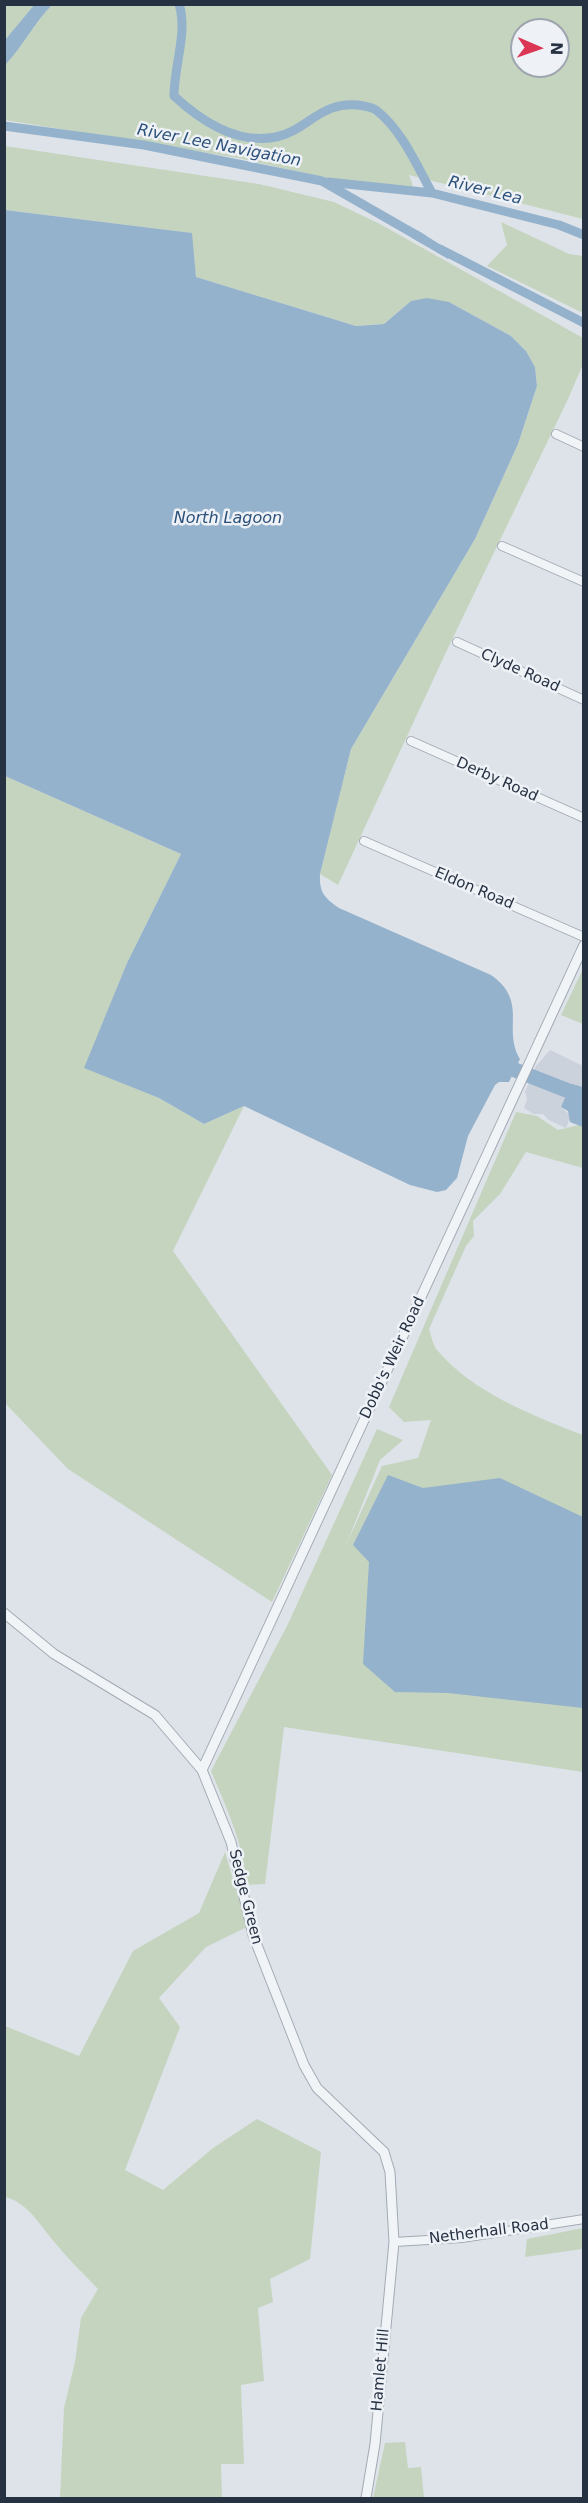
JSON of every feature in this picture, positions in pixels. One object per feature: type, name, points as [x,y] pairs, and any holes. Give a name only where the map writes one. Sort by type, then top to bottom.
[{"type":"street","points":[[555,434],[584,447]]},
{"type":"street","points":[[501,546],[584,582]]},
{"type":"street","name":"Clyde Road","points":[[457,642],[584,700]]},
{"type":"street","name":"Derby Road","points":[[411,741],[584,818]]},
{"type":"street","name":"Eldon Road","points":[[364,841],[584,937]]},
{"type":"street","name":"Dobb's Weir Road","points":[[202,1770],[584,945]]},
{"type":"street","name":"Sedge Green","points":[[4,1612],[54,1654],[155,1715],[202,1770],[231,1842],[253,1935],[304,2065],[317,2088],[384,2152],[390,2172],[394,2242]]},
{"type":"street","name":"Netherhall Road","points":[[394,2242],[462,2238],[584,2219]]},
{"type":"street","name":"Hamlet Hill","points":[[366,2499],[375,2444],[394,2242]]},
{"type":"shaded area","points":[[550,1050],[583,1066],[583,1085],[570,1095],[561,1107],[571,1116],[566,1128],[549,1120],[543,1114],[533,1114],[524,1108],[527,1099],[525,1092],[536,1066]]},
{"type":"green space","points":[[5,5],[35,5],[5,40]]},
{"type":"green space","points":[[52,5],[583,5],[583,219],[409,175],[414,189],[330,179],[238,158],[5,120],[4,65]]},
{"type":"green space","points":[[5,146],[259,184],[334,202],[380,224],[583,338],[583,364],[569,397],[447,650],[338,885],[320,874],[351,749],[475,539],[518,444],[537,386],[535,367],[526,351],[511,336],[449,302],[411,301],[384,324],[356,326],[196,277],[191,233],[5,210]]},
{"type":"green space","points":[[501,222],[569,254],[583,256],[583,313],[487,266],[507,245]]},
{"type":"green space","points":[[5,776],[181,854],[127,963],[85,1068],[159,1098],[204,1124],[244,1106],[173,1251],[332,1475],[272,1602],[68,1469],[5,1403]]},
{"type":"green space","points":[[583,969],[583,1024],[561,1015]]},
{"type":"green space","points":[[516,1112],[537,1116],[558,1130],[579,1125],[583,1127],[583,1168],[526,1152],[500,1194],[473,1221],[474,1236],[466,1246],[429,1329],[437,1350],[468,1379],[505,1402],[583,1435],[583,1772],[284,1727],[265,1884],[246,1885],[238,1841],[211,1771],[288,1624],[377,1429],[403,1440],[380,1460],[346,1545],[382,1466],[418,1458],[431,1420],[404,1422],[389,1407]]},
{"type":"green space","points":[[225,1852],[247,1927],[206,1947],[159,1998],[180,2027],[125,2170],[163,2190],[213,2148],[257,2119],[321,2152],[310,2259],[270,2279],[273,2302],[258,2308],[264,2381],[241,2385],[244,2464],[221,2464],[222,2498],[60,2498],[64,2408],[75,2362],[81,2318],[98,2289],[66,2256],[34,2216],[21,2204],[5,2197],[5,2026],[79,2056],[133,1951],[199,1913]]},
{"type":"green space","points":[[583,2228],[583,2249],[525,2257],[527,2239]]},
{"type":"green space","points":[[405,2442],[408,2468],[421,2467],[424,2498],[373,2498],[385,2443]]},
{"type":"water","points":[[35,4],[52,5],[5,65],[5,40]]},
{"type":"water","name":"North Lagoon","points":[[5,210],[192,233],[196,277],[356,326],[384,324],[411,301],[427,298],[449,302],[511,336],[526,351],[535,367],[537,386],[518,444],[475,539],[351,749],[320,874],[324,894],[339,908],[491,975],[509,995],[512,1005],[513,1037],[520,1059],[509,1082],[499,1082],[495,1085],[468,1136],[457,1178],[446,1190],[437,1192],[410,1185],[244,1106],[204,1124],[159,1098],[84,1068],[127,963],[181,854],[5,776]]},
{"type":"water","points":[[417,230],[452,252],[448,259],[412,238]]},
{"type":"water","points":[[572,1084],[583,1087],[583,1127],[570,1122],[568,1111],[561,1107],[565,1098],[569,1097]]},
{"type":"water","points":[[388,1475],[423,1488],[500,1478],[583,1517],[583,1708],[448,1693],[395,1692],[363,1664],[369,1562],[353,1545]]},
{"type":"waterway","name":"River Lea","points":[[179,4],[182,26],[174,96],[196,114],[220,129],[247,137],[262,139],[276,137],[287,134],[316,116],[337,107],[364,106],[376,110],[394,128],[415,160],[432,193],[559,225],[584,235]]},
{"type":"waterway","name":"River Lee Navigation","points":[[4,126],[144,145],[322,181],[423,239]]},
{"type":"waterway","points":[[328,182],[432,193]]},
{"type":"waterway","name":"River Lee Navigation","points":[[440,249],[584,323]]},
{"type":"waterway","points":[[515,1070],[584,1097]]}]
